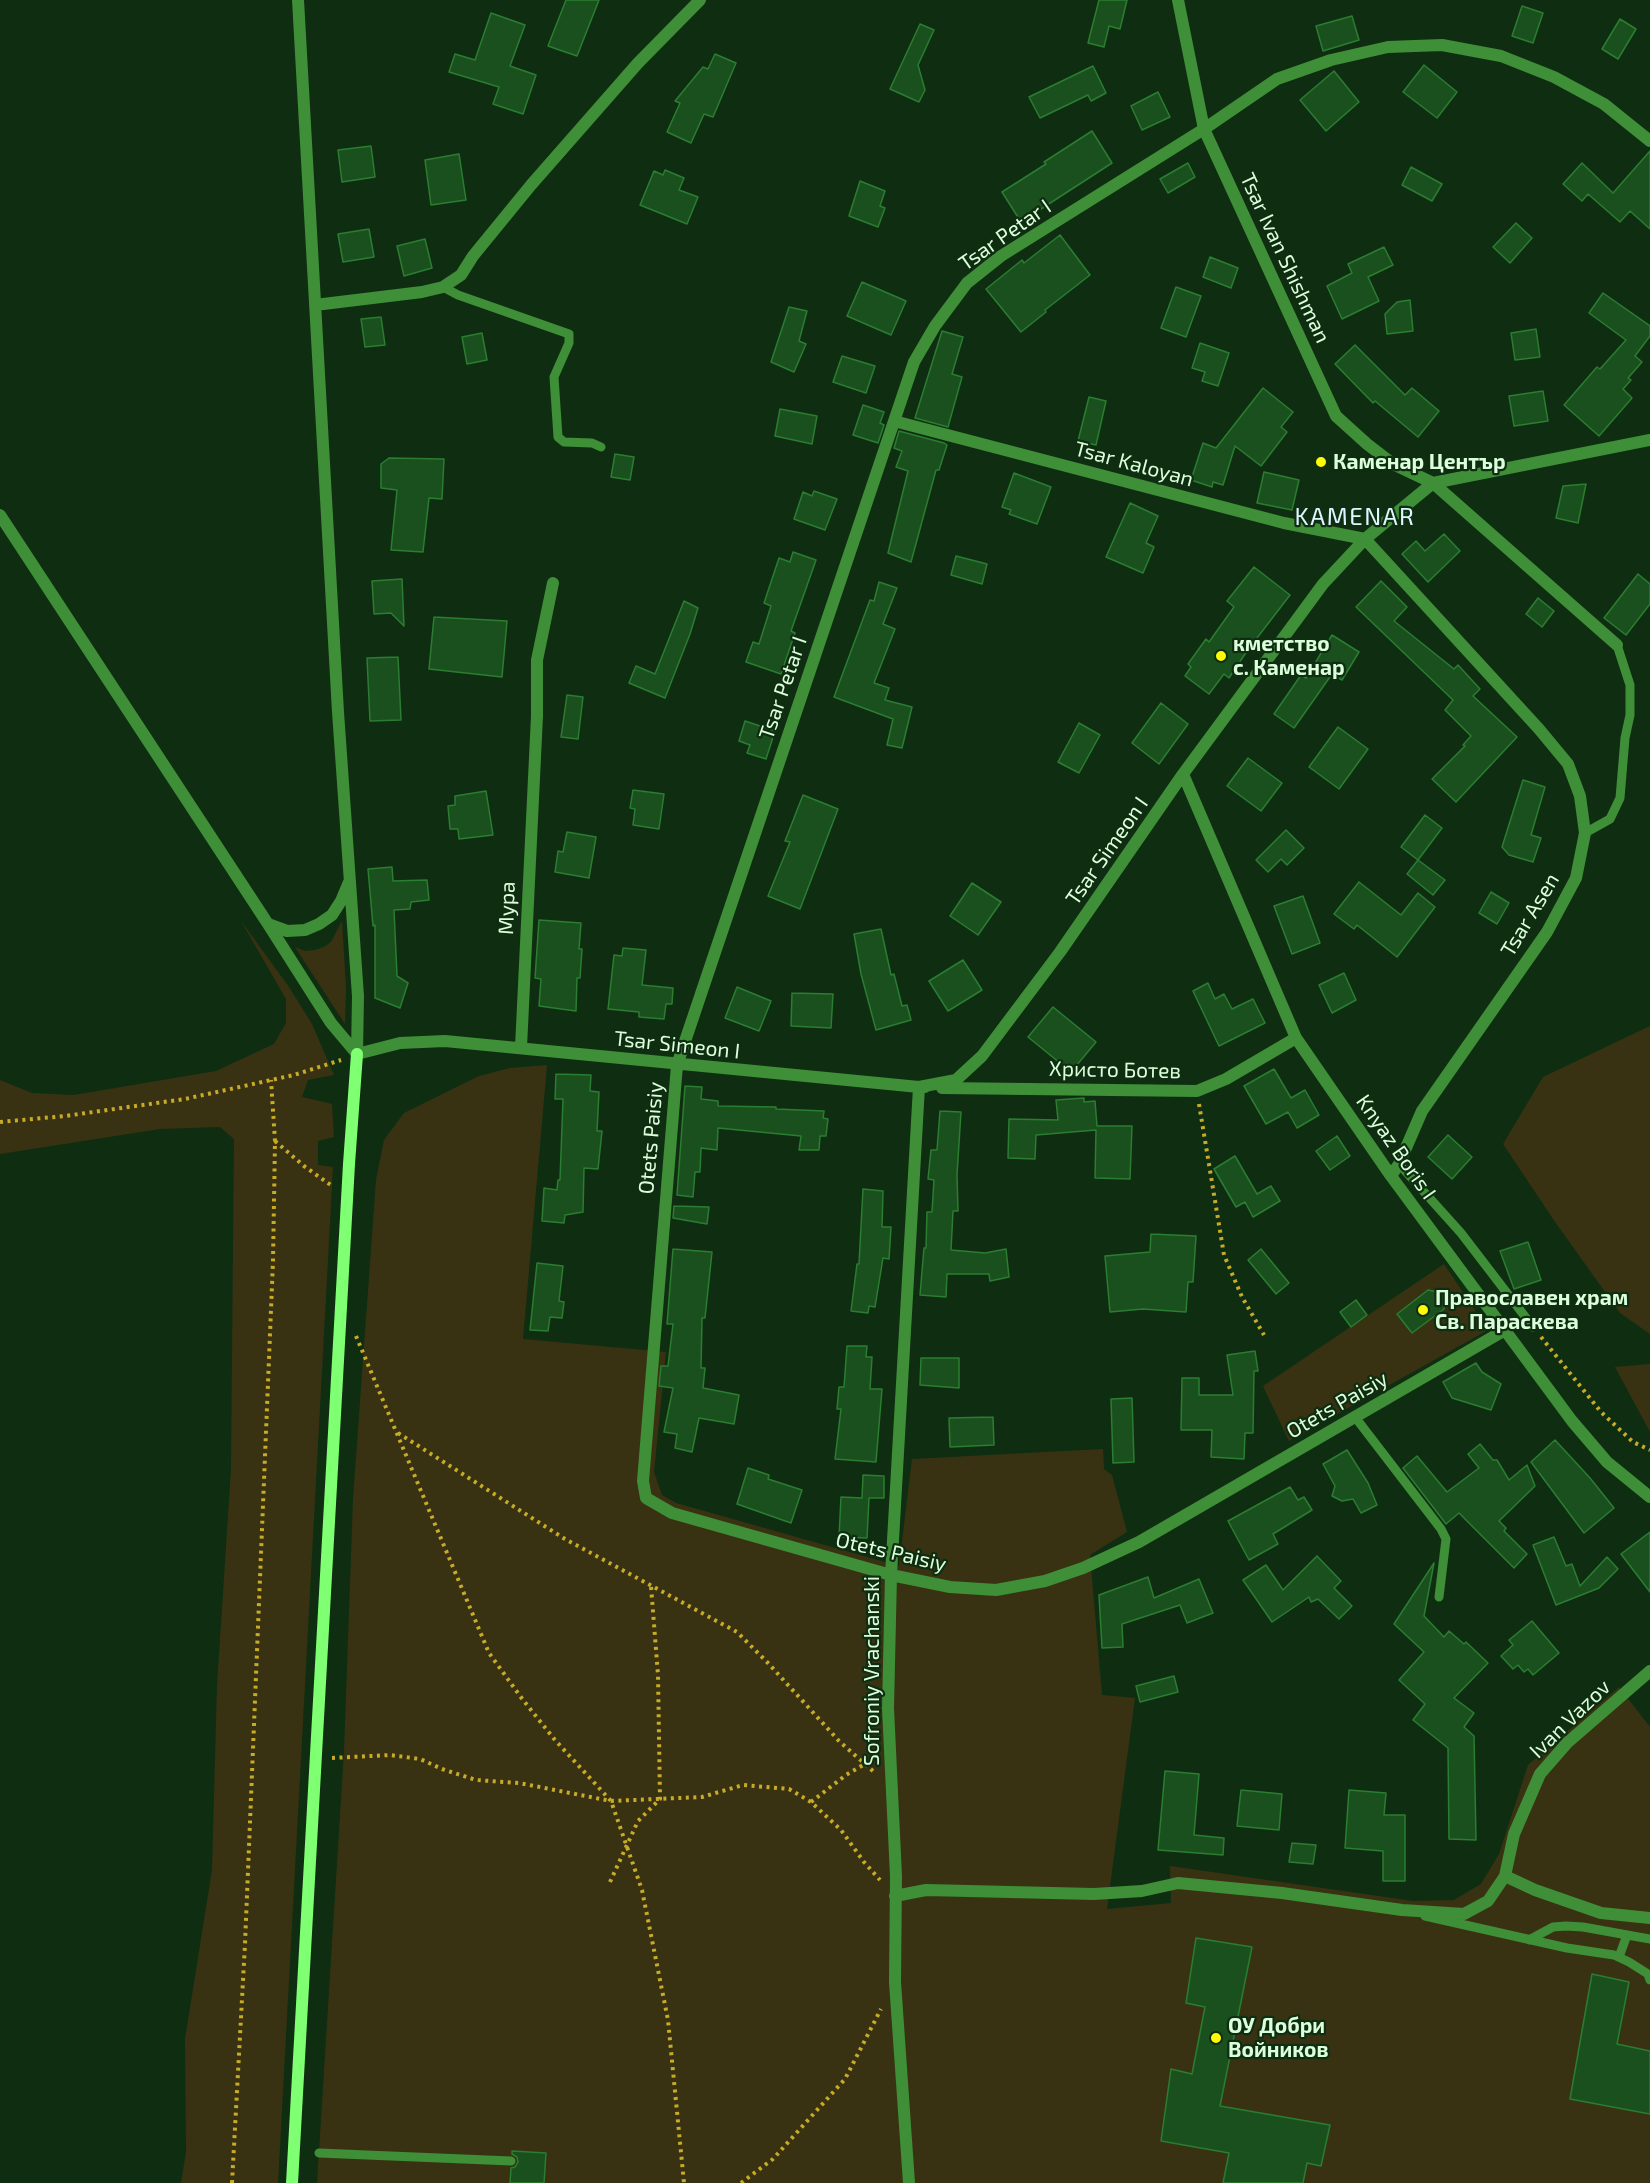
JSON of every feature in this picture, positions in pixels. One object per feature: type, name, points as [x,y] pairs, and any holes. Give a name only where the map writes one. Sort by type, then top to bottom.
[{"type":"street","points":[[292,2183],[357,1054],[358,996],[338,712],[298,0]]},
{"type":"street","points":[[315,305],[422,292],[443,287],[461,275],[473,256],[531,185],[630,71],[700,0]]},
{"type":"street","name":"Tsar Ivan Shishman","points":[[1178,0],[1204,129],[1336,416],[1393,464],[1433,483],[1617,645]]},
{"type":"street","name":"Tsar Petar I","points":[[677,1065],[914,362],[935,326],[967,283],[1001,256],[1204,129],[1277,79],[1331,60],[1388,47],[1442,45],[1501,56],[1554,77],[1604,104],[1650,141]]},
{"type":"street","name":"Tsar Kaloyan","points":[[894,421],[1284,523],[1365,539]]},
{"type":"street","name":"Tsar Simeon I","points":[[357,1054],[399,1043],[444,1041],[919,1087],[956,1080],[982,1056],[1060,952],[1183,774],[1323,584],[1365,539],[1433,483],[1650,440]]},
{"type":"street","points":[[0,515],[331,1023],[357,1054]]},
{"type":"street","name":"Tsar Asen","points":[[1365,539],[1539,729],[1568,764],[1580,796],[1585,833],[1576,878],[1547,932],[1422,1111],[1399,1164],[1391,1176]]},
{"type":"street","name":"Мура","points":[[521,1047],[537,716],[537,660],[553,583]]},
{"type":"street","name":"Knyaz Boris I","points":[[1183,774],[1296,1038],[1391,1176],[1572,1421],[1607,1462],[1650,1497]]},
{"type":"street","points":[[268,924],[287,931],[305,930],[319,924],[332,915],[341,901],[350,878]]},
{"type":"street","name":"Христо Ботев","points":[[919,1087],[1197,1091],[1227,1079],[1296,1038]]},
{"type":"street","name":"Otets Paisiy","points":[[677,1065],[643,1481],[646,1498],[672,1513],[891,1575],[950,1587],[996,1590],[1044,1581],[1083,1568],[1139,1542],[1505,1330]]},
{"type":"street","name":"Sofroniy Vrachanski","points":[[909,2183],[895,1982],[896,1896],[888,1708],[891,1575],[919,1087]]},
{"type":"street","name":"Ivan Vazov","points":[[1402,1910],[1464,1914],[1488,1901],[1505,1876],[1514,1834],[1540,1774],[1567,1743],[1650,1671]]},
{"type":"street","points":[[1505,1876],[1535,1890],[1601,1913],[1650,1918]]},
{"type":"street","points":[[896,1896],[926,1890],[1094,1894],[1142,1891],[1178,1884],[1282,1893],[1402,1910]]},
{"type":"lane","points":[[443,287],[458,296],[569,334],[569,343],[554,377],[558,437],[564,442],[592,443],[601,447]]},
{"type":"lane","points":[[1585,833],[1610,819],[1620,798],[1625,738],[1630,715],[1630,685],[1617,645]]},
{"type":"lane","points":[[1399,1164],[1461,1233],[1533,1327]]},
{"type":"lane","points":[[1355,1417],[1441,1528],[1446,1539],[1439,1597]]},
{"type":"lane","points":[[1583,1927],[1587,1908]]},
{"type":"lane","points":[[1402,1910],[1529,1940],[1619,1957],[1648,1974],[1650,1980]]},
{"type":"lane","points":[[1529,1940],[1553,1927],[1583,1927],[1650,1939]]},
{"type":"lane","points":[[1619,1957],[1627,1935]]},
{"type":"lane","points":[[320,2153],[511,2161]]},
{"type":"path","points":[[0,1122],[65,1116],[184,1099],[294,1075],[357,1054]]},
{"type":"path","points":[[232,2183],[273,1273],[275,1141],[271,1080]]},
{"type":"path","points":[[1197,1091],[1224,1255],[1242,1296],[1264,1335]]},
{"type":"path","points":[[275,1141],[304,1166],[348,1196]]},
{"type":"path","points":[[1533,1327],[1601,1412],[1633,1442],[1650,1450]]},
{"type":"path","points":[[356,1335],[489,1653],[555,1740],[611,1801],[642,1890],[668,2020],[684,2183]]},
{"type":"path","points":[[398,1433],[565,1539],[737,1632],[839,1741],[891,1786]]},
{"type":"path","points":[[610,1882],[638,1821],[660,1798],[658,1675],[651,1586]]},
{"type":"path","points":[[316,1759],[390,1755],[420,1758],[442,1769],[476,1780],[519,1783],[611,1801],[702,1797],[743,1785],[789,1789],[810,1802],[841,1830],[864,1862],[896,1896]]},
{"type":"path","points":[[810,1802],[865,1764]]},
{"type":"path","points":[[741,2183],[773,2159],[845,2079],[895,1982]]},
{"type":"shaded area","points":[[241,921],[289,987],[312,1024],[334,1075],[308,1080],[302,1097],[332,1104],[334,1137],[318,1141],[318,1165],[333,1167],[278,2183],[181,2183],[186,2152],[185,2039],[212,1870],[217,1686],[231,1469],[234,1139],[220,1127],[160,1129],[0,1154],[0,1080],[32,1093],[74,1095],[216,1071],[274,1044],[286,1023],[286,999]]},
{"type":"shaded area","points":[[342,921],[346,988],[345,1024],[295,947],[305,951],[324,947],[331,942]]},
{"type":"shaded area","points":[[1650,1026],[1650,1334],[1620,1313],[1503,1144],[1543,1077]]},
{"type":"shaded area","points":[[547,1065],[523,1339],[666,1352],[654,1472],[662,1495],[676,1503],[899,1566],[912,1459],[1103,1449],[1104,1469],[1112,1475],[1127,1532],[1090,1555],[1102,1695],[1135,1698],[1107,1909],[1171,1903],[1170,1866],[1413,1901],[1454,1900],[1481,1884],[1499,1854],[1528,1765],[1619,1687],[1650,1727],[1650,2183],[317,2183],[344,1752],[353,1499],[376,1180],[384,1140],[404,1113],[479,1076],[510,1068]]},
{"type":"shaded area","points":[[1444,1264],[1488,1330],[1289,1441],[1263,1386]]},
{"type":"shaded area","points":[[1650,1364],[1650,1432],[1615,1367]]},
{"type":"building","points":[[566,0],[599,0],[577,56],[548,46]]},
{"type":"building","points":[[1099,0],[1127,0],[1120,29],[1109,26],[1104,47],[1088,43]]},
{"type":"building","points":[[1522,6],[1543,13],[1533,43],[1512,36]]},
{"type":"building","points":[[491,13],[525,25],[510,66],[536,75],[523,114],[493,104],[499,87],[449,72],[455,54],[475,60]]},
{"type":"building","points":[[1352,16],[1359,40],[1323,51],[1316,26]]},
{"type":"building","points":[[1620,19],[1636,29],[1618,59],[1602,49]]},
{"type":"building","points":[[920,24],[934,30],[918,65],[925,90],[919,102],[890,89]]},
{"type":"building","points":[[715,54],[736,63],[713,117],[704,114],[691,143],[667,132],[680,103],[675,101],[703,67],[708,69]]},
{"type":"building","points":[[1424,65],[1457,92],[1437,118],[1403,92]]},
{"type":"building","points":[[1093,66],[1106,93],[1091,101],[1088,95],[1040,118],[1029,97]]},
{"type":"building","points":[[1334,71],[1359,102],[1326,131],[1300,100]]},
{"type":"building","points":[[1158,92],[1170,117],[1142,130],[1131,106]]},
{"type":"building","points":[[1092,131],[1112,163],[1021,222],[1002,192]]},
{"type":"building","points":[[371,146],[375,177],[342,182],[338,150]]},
{"type":"building","points":[[1650,151],[1650,229],[1630,211],[1620,222],[1588,194],[1582,201],[1563,184],[1582,163],[1613,193]]},
{"type":"building","points":[[459,154],[466,200],[431,205],[425,160]]},
{"type":"building","points":[[1188,163],[1195,177],[1168,193],[1160,179]]},
{"type":"building","points":[[1411,167],[1442,184],[1432,201],[1402,185]]},
{"type":"building","points":[[665,170],[684,178],[679,190],[698,197],[687,224],[640,205],[654,171],[663,175]]},
{"type":"building","points":[[860,181],[885,191],[880,206],[885,208],[878,227],[849,216]]},
{"type":"building","points":[[1516,223],[1532,238],[1510,263],[1493,247]]},
{"type":"building","points":[[369,229],[374,257],[343,262],[338,234]]},
{"type":"building","points":[[1060,235],[1090,275],[1021,332],[986,289],[1022,260],[1024,263]]},
{"type":"building","points":[[425,239],[432,268],[404,276],[397,246]]},
{"type":"building","points":[[1384,247],[1393,265],[1368,277],[1379,301],[1342,319],[1327,286],[1352,273],[1348,264]]},
{"type":"building","points":[[1210,257],[1238,268],[1231,288],[1203,277]]},
{"type":"building","points":[[862,282],[906,301],[891,335],[847,316]]},
{"type":"building","points":[[1176,287],[1201,296],[1186,337],[1161,328]]},
{"type":"building","points":[[1603,293],[1650,326],[1650,336],[1635,356],[1642,362],[1628,378],[1631,380],[1623,389],[1632,398],[1599,436],[1564,405],[1597,367],[1600,369],[1626,340],[1589,313]]},
{"type":"building","points":[[1410,300],[1413,331],[1387,334],[1385,314],[1397,302]]},
{"type":"building","points":[[789,307],[807,311],[799,341],[806,344],[794,372],[771,362]]},
{"type":"building","points":[[381,317],[385,345],[365,347],[361,319]]},
{"type":"building","points":[[1536,329],[1540,357],[1515,360],[1511,333]]},
{"type":"building","points":[[942,331],[963,337],[952,374],[962,377],[948,427],[915,418]]},
{"type":"building","points":[[482,333],[487,360],[467,364],[462,337]]},
{"type":"building","points":[[1200,343],[1229,353],[1218,386],[1202,381],[1205,372],[1192,368]]},
{"type":"building","points":[[1355,345],[1405,395],[1412,388],[1439,411],[1418,437],[1375,401],[1373,403],[1335,364]]},
{"type":"building","points":[[842,356],[875,366],[866,393],[833,382]]},
{"type":"building","points":[[1263,388],[1293,412],[1281,427],[1287,432],[1261,466],[1235,446],[1223,485],[1213,482],[1212,487],[1191,480],[1203,443],[1216,448]]},
{"type":"building","points":[[1543,391],[1548,421],[1514,426],[1509,396]]},
{"type":"building","points":[[1089,397],[1106,401],[1096,445],[1078,441]]},
{"type":"building","points":[[863,405],[884,412],[880,423],[884,425],[878,443],[853,435]]},
{"type":"building","points":[[780,409],[817,416],[812,444],[775,436]]},
{"type":"building","points":[[899,431],[947,445],[939,470],[936,470],[911,562],[888,553],[908,471],[896,467],[902,451],[894,448]]},
{"type":"building","points":[[615,454],[634,457],[630,480],[611,477]]},
{"type":"building","points":[[389,458],[444,459],[442,499],[429,498],[423,552],[391,550],[397,490],[381,488],[381,464]]},
{"type":"building","points":[[1264,472],[1299,480],[1292,510],[1257,503]]},
{"type":"building","points":[[1014,473],[1051,487],[1037,524],[1009,514],[1011,510],[1002,507]]},
{"type":"building","points":[[1586,484],[1578,523],[1556,518],[1563,486]]},
{"type":"building","points":[[814,491],[837,499],[825,530],[794,519],[803,492],[812,496]]},
{"type":"building","points":[[1130,503],[1158,516],[1146,543],[1154,547],[1143,573],[1106,557]]},
{"type":"building","points":[[1444,534],[1460,551],[1428,582],[1402,554],[1416,541],[1425,551]]},
{"type":"building","points":[[793,552],[816,560],[791,631],[795,633],[781,674],[746,662],[753,642],[759,644],[771,606],[764,603],[779,558],[790,562]]},
{"type":"building","points":[[956,556],[987,564],[982,584],[951,575]]},
{"type":"building","points":[[1254,567],[1290,595],[1229,678],[1224,674],[1209,694],[1185,676],[1191,667],[1188,664],[1206,639],[1209,642],[1234,607],[1227,601]]},
{"type":"building","points":[[1638,574],[1650,584],[1650,604],[1626,635],[1604,618]]},
{"type":"building","points":[[402,579],[404,626],[391,613],[374,614],[372,581]]},
{"type":"building","points":[[1381,581],[1407,607],[1394,621],[1454,669],[1458,665],[1480,689],[1473,696],[1517,737],[1456,802],[1432,779],[1465,746],[1463,745],[1471,736],[1445,710],[1453,700],[1356,607]]},
{"type":"building","points":[[879,582],[897,588],[883,624],[895,629],[874,683],[889,688],[885,700],[912,707],[902,748],[887,745],[893,719],[834,697],[870,600],[874,601]]},
{"type":"building","points":[[1538,598],[1554,611],[1542,627],[1526,614]]},
{"type":"building","points":[[684,601],[698,608],[665,698],[629,683],[636,666],[655,674]]},
{"type":"building","points":[[434,617],[507,621],[502,677],[429,669]]},
{"type":"building","points":[[1332,635],[1359,652],[1342,680],[1332,674],[1294,728],[1274,714],[1301,675],[1306,678]]},
{"type":"building","points":[[398,657],[401,720],[370,721],[367,658]]},
{"type":"building","points":[[567,695],[583,697],[578,739],[561,737]]},
{"type":"building","points":[[1161,703],[1188,724],[1159,764],[1132,743]]},
{"type":"building","points":[[745,721],[775,731],[766,759],[747,753],[750,745],[739,741]]},
{"type":"building","points":[[1079,723],[1100,735],[1079,773],[1058,762]]},
{"type":"building","points":[[1338,727],[1368,749],[1339,789],[1309,767]]},
{"type":"building","points":[[1248,758],[1282,783],[1261,811],[1227,786]]},
{"type":"building","points":[[1523,780],[1545,787],[1531,835],[1541,838],[1533,862],[1509,855],[1502,847]]},
{"type":"building","points":[[633,790],[664,794],[659,829],[633,825],[635,809],[630,808]]},
{"type":"building","points":[[486,791],[493,835],[459,839],[458,829],[450,829],[448,806],[455,805],[455,796]]},
{"type":"building","points":[[803,795],[838,809],[800,909],[768,896],[790,842],[785,841]]},
{"type":"building","points":[[1425,815],[1442,828],[1418,860],[1401,847]]},
{"type":"building","points":[[1286,830],[1304,848],[1287,865],[1281,859],[1268,872],[1256,860]]},
{"type":"building","points":[[567,832],[596,837],[589,878],[555,872],[558,851],[563,852]]},
{"type":"building","points":[[1418,860],[1445,880],[1433,895],[1407,874]]},
{"type":"building","points":[[392,867],[393,881],[427,880],[429,900],[411,902],[410,909],[394,910],[397,976],[408,983],[400,1008],[375,998],[375,925],[373,926],[368,869]]},
{"type":"building","points":[[1359,882],[1401,915],[1418,893],[1435,907],[1397,957],[1357,925],[1354,929],[1334,914]]},
{"type":"building","points":[[972,883],[1001,902],[978,935],[950,916]]},
{"type":"building","points":[[1491,892],[1509,903],[1497,924],[1479,913]]},
{"type":"building","points":[[1303,896],[1320,943],[1292,954],[1274,906]]},
{"type":"building","points":[[539,920],[581,923],[579,949],[582,949],[580,978],[577,978],[576,1011],[539,1006],[541,979],[535,978]]},
{"type":"building","points":[[881,929],[891,975],[894,974],[902,1006],[907,1005],[911,1020],[876,1030],[861,974],[854,934]]},
{"type":"building","points":[[623,948],[646,950],[642,985],[673,988],[672,1004],[666,1004],[664,1019],[639,1017],[639,1012],[608,1009],[614,955],[622,956]]},
{"type":"building","points":[[963,960],[982,990],[948,1011],[929,981]]},
{"type":"building","points":[[1344,973],[1356,1000],[1332,1013],[1319,985]]},
{"type":"building","points":[[1208,983],[1215,999],[1224,994],[1232,1009],[1253,999],[1265,1023],[1219,1046],[1193,991]]},
{"type":"building","points":[[737,987],[771,1001],[759,1031],[725,1018]]},
{"type":"building","points":[[792,993],[833,994],[831,1028],[791,1026]]},
{"type":"building","points":[[1053,1007],[1096,1042],[1071,1072],[1028,1037]]},
{"type":"building","points":[[1274,1069],[1291,1098],[1305,1090],[1319,1115],[1297,1128],[1288,1112],[1266,1124],[1244,1086]]},
{"type":"building","points":[[556,1074],[591,1075],[590,1091],[599,1092],[597,1131],[602,1131],[598,1169],[584,1168],[583,1212],[565,1215],[564,1223],[542,1221],[544,1188],[557,1190],[558,1180],[560,1180],[563,1099],[555,1099]]},
{"type":"building","points":[[685,1086],[702,1087],[701,1099],[718,1101],[718,1106],[824,1111],[823,1118],[828,1119],[826,1136],[820,1136],[819,1150],[799,1150],[801,1136],[718,1128],[717,1150],[701,1148],[700,1172],[695,1172],[693,1197],[677,1195]]},
{"type":"building","points":[[1084,1098],[1084,1102],[1095,1101],[1097,1126],[1132,1126],[1130,1179],[1095,1178],[1096,1130],[1036,1135],[1035,1159],[1008,1158],[1009,1119],[1058,1120],[1056,1100]]},
{"type":"building","points":[[940,1111],[961,1112],[957,1175],[958,1211],[953,1211],[951,1250],[985,1253],[1006,1249],[1009,1277],[990,1281],[989,1274],[947,1274],[946,1297],[920,1295],[924,1248],[926,1248],[927,1212],[932,1212],[934,1180],[928,1179],[931,1150],[937,1150]]},
{"type":"building","points":[[1448,1135],[1472,1157],[1452,1179],[1428,1157]]},
{"type":"building","points":[[1337,1136],[1350,1156],[1330,1170],[1316,1151]]},
{"type":"building","points":[[1235,1156],[1257,1194],[1271,1186],[1280,1201],[1253,1217],[1245,1202],[1236,1207],[1214,1169]]},
{"type":"building","points":[[863,1189],[883,1191],[882,1227],[891,1227],[889,1259],[883,1258],[875,1307],[869,1306],[868,1313],[851,1311],[857,1264],[859,1264]]},
{"type":"building","points":[[674,1206],[709,1207],[707,1224],[673,1218]]},
{"type":"building","points":[[1151,1234],[1196,1236],[1193,1282],[1188,1282],[1186,1312],[1143,1309],[1110,1312],[1105,1256],[1150,1252]]},
{"type":"building","points":[[1528,1242],[1541,1280],[1514,1289],[1500,1251]]},
{"type":"building","points":[[673,1249],[712,1252],[705,1318],[702,1318],[701,1368],[705,1368],[703,1388],[739,1395],[734,1424],[699,1418],[692,1452],[675,1448],[677,1434],[664,1432],[673,1388],[659,1386],[661,1366],[668,1366],[673,1324],[667,1324]]},
{"type":"building","points":[[1261,1249],[1289,1283],[1276,1294],[1248,1260]]},
{"type":"building","points":[[537,1263],[563,1266],[559,1301],[564,1302],[562,1318],[550,1317],[548,1331],[530,1330]]},
{"type":"building","points":[[1428,1290],[1446,1294],[1444,1309],[1412,1333],[1397,1314]]},
{"type":"building","points":[[1356,1300],[1367,1315],[1351,1327],[1340,1312]]},
{"type":"building","points":[[847,1346],[867,1346],[866,1357],[872,1357],[870,1389],[882,1389],[876,1462],[835,1459],[841,1409],[837,1409],[839,1387],[844,1387]]},
{"type":"building","points":[[1255,1351],[1258,1371],[1254,1371],[1253,1433],[1245,1433],[1244,1459],[1211,1457],[1212,1430],[1181,1430],[1182,1378],[1199,1378],[1199,1395],[1233,1395],[1227,1355]]},
{"type":"building","points":[[921,1358],[959,1358],[959,1388],[920,1385]]},
{"type":"building","points":[[1476,1363],[1482,1372],[1501,1384],[1491,1410],[1452,1398],[1443,1382]]},
{"type":"building","points":[[1132,1398],[1134,1462],[1113,1463],[1111,1399]]},
{"type":"building","points":[[993,1417],[994,1445],[950,1447],[949,1418]]},
{"type":"building","points":[[1555,1440],[1614,1508],[1584,1533],[1531,1462]]},
{"type":"building","points":[[1480,1444],[1493,1460],[1497,1460],[1509,1480],[1527,1465],[1535,1486],[1499,1521],[1506,1528],[1504,1531],[1527,1554],[1514,1568],[1459,1513],[1446,1524],[1403,1468],[1417,1456],[1447,1492],[1479,1468],[1468,1454]]},
{"type":"building","points":[[1347,1450],[1368,1483],[1377,1505],[1361,1513],[1353,1499],[1342,1501],[1332,1496],[1335,1486],[1323,1464]]},
{"type":"building","points":[[748,1468],[769,1475],[768,1479],[802,1490],[791,1523],[737,1504]]},
{"type":"building","points":[[863,1475],[884,1476],[884,1498],[869,1498],[867,1538],[839,1537],[841,1497],[862,1498]]},
{"type":"building","points":[[1290,1487],[1298,1500],[1304,1497],[1312,1510],[1273,1534],[1278,1544],[1249,1560],[1228,1521]]},
{"type":"building","points":[[1650,1532],[1650,1592],[1621,1554]]},
{"type":"building","points":[[1554,1537],[1566,1566],[1572,1564],[1580,1586],[1607,1557],[1618,1569],[1599,1588],[1556,1605],[1533,1545]]},
{"type":"building","points":[[1317,1556],[1341,1581],[1334,1588],[1352,1606],[1339,1619],[1318,1599],[1311,1602],[1309,1597],[1272,1622],[1243,1580],[1266,1565],[1283,1590]]},
{"type":"building","points":[[1434,1563],[1424,1616],[1444,1637],[1449,1631],[1464,1644],[1466,1642],[1488,1663],[1454,1698],[1474,1713],[1464,1727],[1474,1736],[1476,1840],[1449,1839],[1448,1748],[1413,1720],[1425,1704],[1399,1680],[1424,1652],[1394,1624]]},
{"type":"building","points":[[1148,1577],[1154,1598],[1199,1579],[1213,1613],[1187,1623],[1180,1605],[1122,1624],[1123,1647],[1102,1648],[1099,1595]]},
{"type":"building","points":[[1532,1621],[1559,1653],[1533,1675],[1528,1669],[1524,1672],[1518,1665],[1513,1669],[1501,1656],[1513,1645],[1509,1640]]},
{"type":"building","points":[[1174,1676],[1178,1692],[1140,1702],[1136,1686]]},
{"type":"building","points":[[1165,1771],[1199,1774],[1194,1835],[1224,1838],[1223,1855],[1158,1850]]},
{"type":"building","points":[[1241,1790],[1282,1794],[1279,1830],[1237,1826]]},
{"type":"building","points":[[1349,1790],[1386,1793],[1384,1815],[1405,1815],[1405,1881],[1383,1881],[1383,1851],[1345,1848]]},
{"type":"building","points":[[1292,1843],[1316,1845],[1313,1864],[1289,1862]]},
{"type":"building","points":[[1196,1938],[1252,1947],[1220,2106],[1330,2125],[1321,2166],[1307,2163],[1303,2183],[1223,2183],[1229,2153],[1161,2141],[1171,2069],[1192,2074],[1205,2007],[1186,2003]]},
{"type":"building","points":[[1592,1974],[1629,1982],[1617,2044],[1650,2051],[1650,2114],[1570,2099]]},
{"type":"building","points":[[512,2151],[546,2153],[544,2183],[510,2183],[511,2168],[515,2167],[518,2162]]},
{"type":"place","name":"Каменар Център","points":[[1321,462]]},
{"type":"place","name":"кметство с. Каменар","points":[[1221,656]]},
{"type":"place","name":"Православен храм Св. Параскева","points":[[1423,1310]]},
{"type":"place","name":"ОУ Добри Войников","points":[[1216,2038]]},
{"type":"district","name":"KAMENAR","points":[[1355,517]]}]
